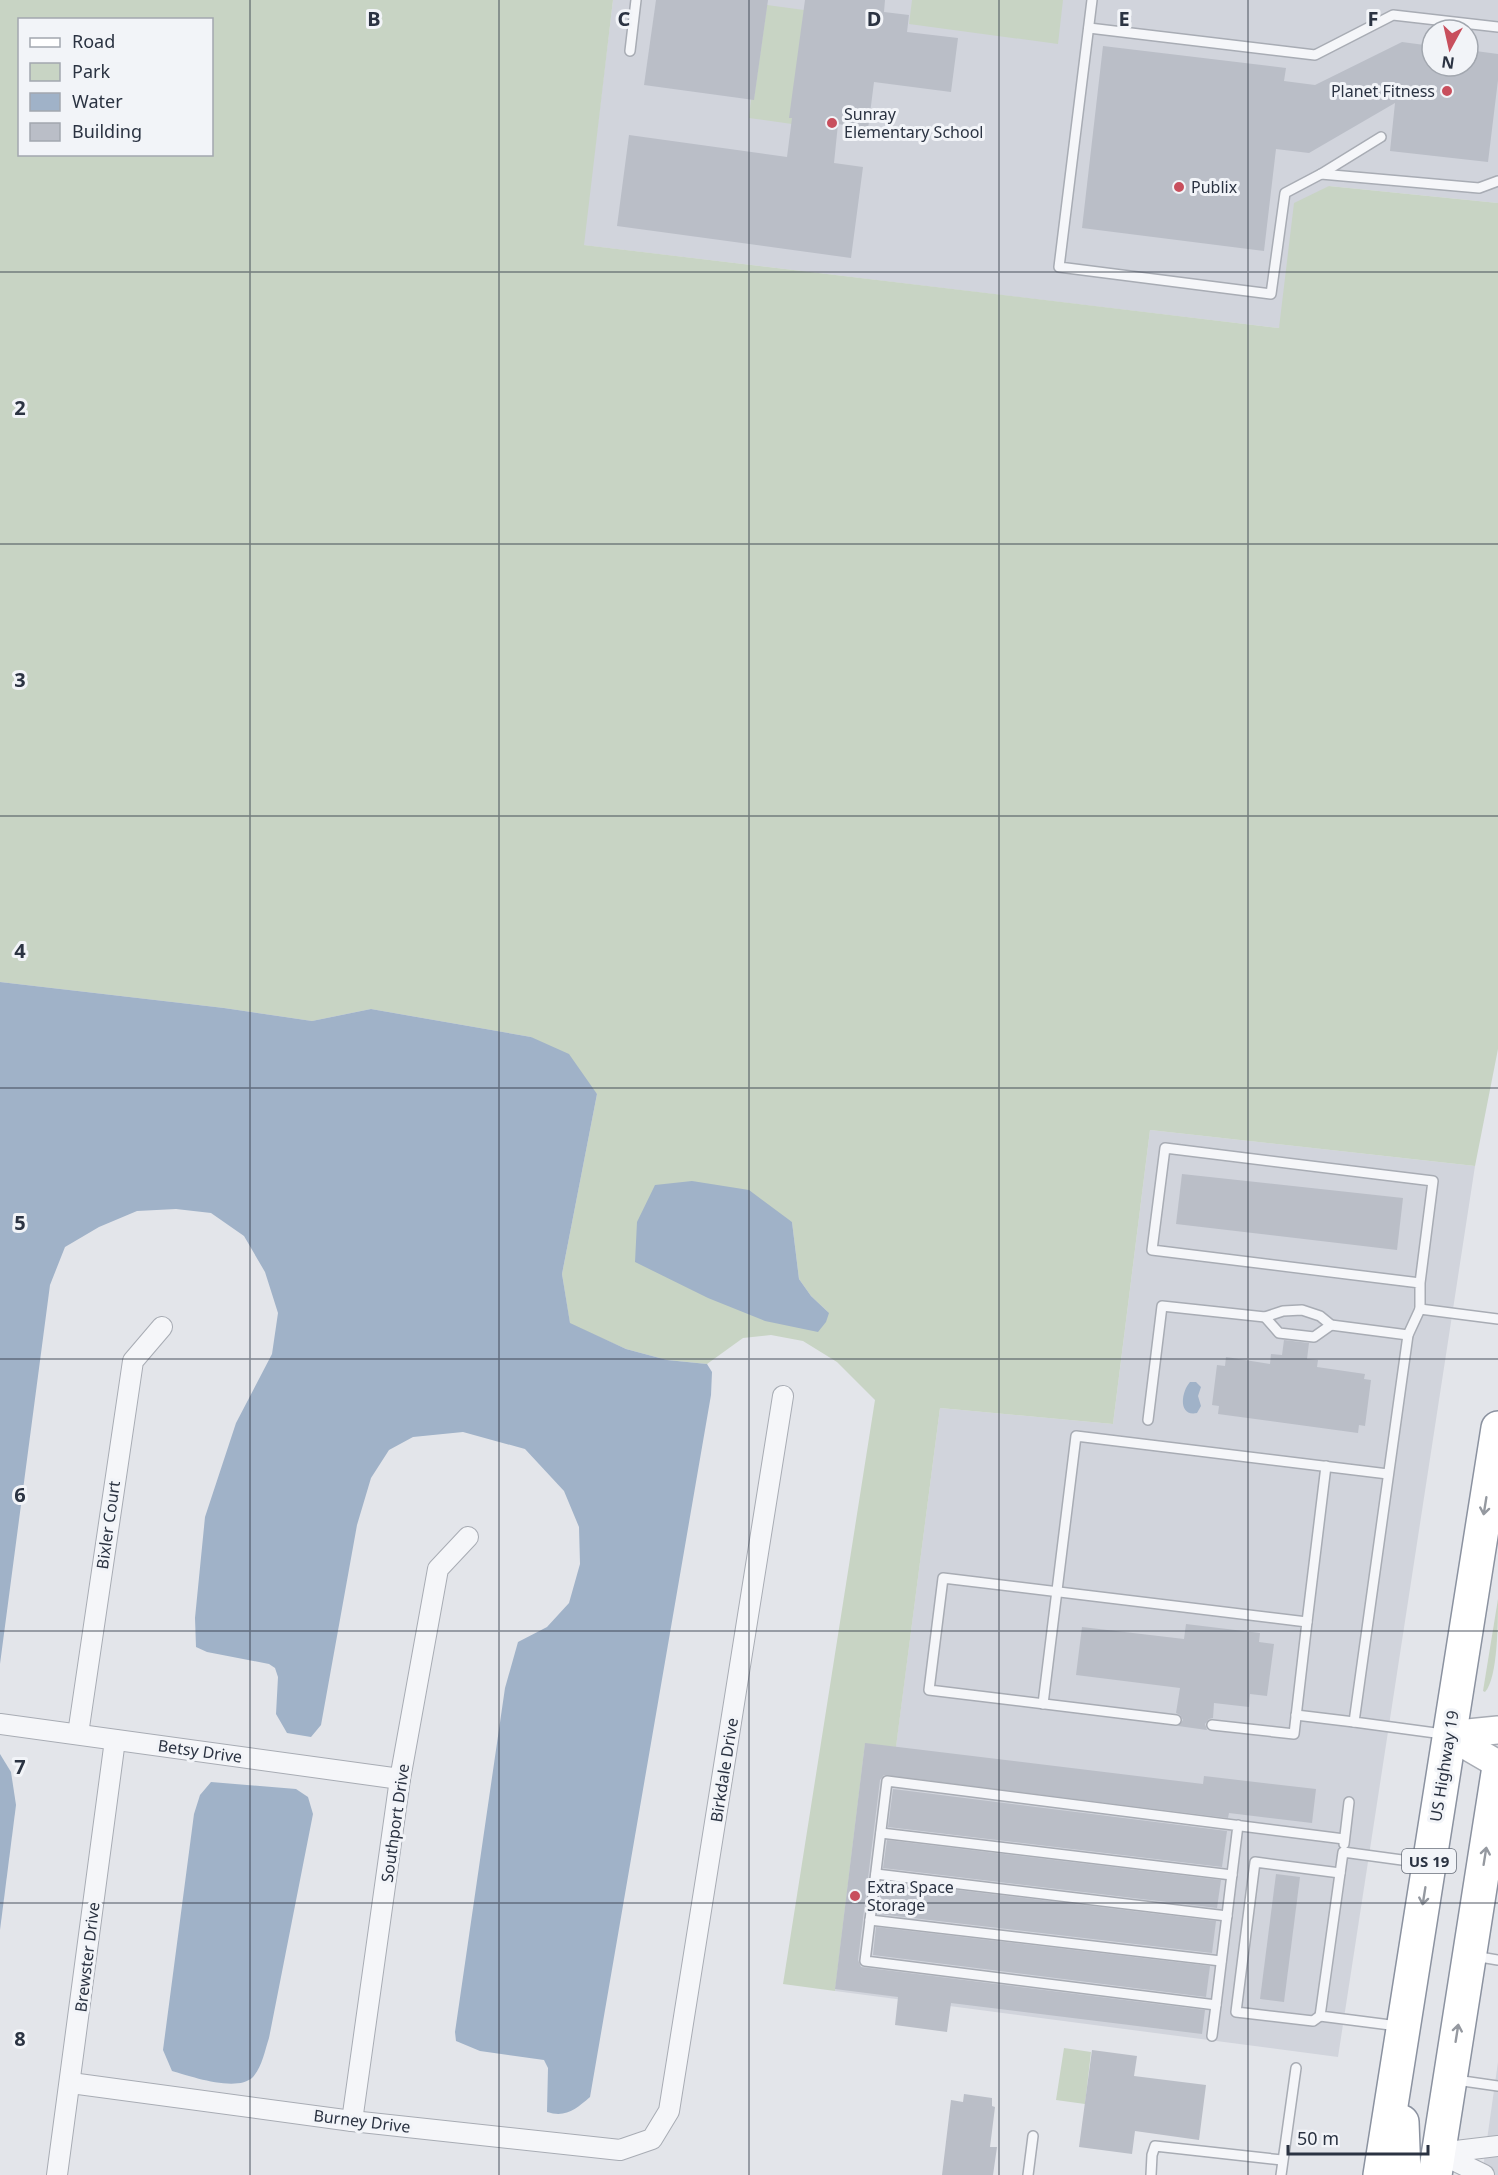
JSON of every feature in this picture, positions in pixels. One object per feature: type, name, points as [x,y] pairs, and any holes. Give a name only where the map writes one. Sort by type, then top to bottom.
[{"type":"highway","name":"US Highway 19","points":[[1380,2175],[1498,1428]]},
{"type":"highway","points":[[1437,2164],[1450,2080],[1484,1958],[1498,1773]]},
{"type":"highway","points":[[1396,2082],[1404,2139],[1404,2175]]},
{"type":"street","name":"Bixler Court","points":[[78,1734],[133,1361],[162,1327]]},
{"type":"street","name":"Birkdale Drive","points":[[652,2139],[669,2111],[783,1396]]},
{"type":"street","name":"Southport Drive","points":[[352,2121],[400,1779],[438,1569],[468,1537]]},
{"type":"street","name":"Betsy Drive","points":[[0,1724],[400,1779]]},
{"type":"street","points":[[1448,1735],[1498,1730]]},
{"type":"street","points":[[1448,1735],[1498,1764]]},
{"type":"street","name":"Brewster Drive","points":[[57,2175],[71,2084],[115,1740]]},
{"type":"street","name":"Burney Drive","points":[[71,2084],[352,2121],[620,2150],[652,2139]]},
{"type":"street","points":[[1437,2164],[1498,2146]]},
{"type":"street","points":[[1437,2164],[1484,2175]]},
{"type":"lane","points":[[630,51],[636,0]]},
{"type":"lane","points":[[1092,0],[1059,267],[1271,294],[1285,193],[1381,137]]},
{"type":"lane","points":[[1089,28],[1315,55],[1393,15],[1498,27]]},
{"type":"lane","points":[[1321,174],[1479,188],[1498,181]]},
{"type":"lane","points":[[1354,1722],[1408,1335],[1420,1309],[1420,1283],[1433,1181],[1165,1148],[1152,1251],[1420,1283]]},
{"type":"lane","points":[[1148,1420],[1162,1306],[1265,1317],[1283,1311],[1302,1310],[1320,1316],[1331,1326],[1408,1335]]},
{"type":"lane","points":[[1420,1309],[1498,1319]]},
{"type":"lane","points":[[1265,1317],[1280,1333],[1314,1337],[1331,1326]]},
{"type":"lane","points":[[1043,1704],[1076,1436],[1388,1474]]},
{"type":"lane","points":[[1212,1725],[1294,1734],[1326,1466]]},
{"type":"lane","points":[[1176,1720],[929,1690],[943,1578],[1307,1622]]},
{"type":"lane","points":[[1296,1714],[1448,1735]]},
{"type":"lane","points":[[1216,2005],[865,1961],[887,1781],[1344,1839]]},
{"type":"lane","points":[[1320,2016],[1349,1802]]},
{"type":"lane","points":[[1212,2036],[1238,1826]]},
{"type":"lane","points":[[881,1833],[1232,1875]]},
{"type":"lane","points":[[1342,1852],[1429,1864]]},
{"type":"lane","points":[[1340,1873],[1255,1862],[1236,2012],[1313,2021],[1320,2016],[1404,2027]]},
{"type":"lane","points":[[876,1874],[1227,1916]]},
{"type":"lane","points":[[870,1920],[1221,1961]]},
{"type":"lane","points":[[1281,2175],[1296,2068]]},
{"type":"lane","points":[[1450,2080],[1498,2086]]},
{"type":"lane","points":[[1028,2175],[1033,2136]]},
{"type":"lane","points":[[1151,2175],[1155,2146],[1282,2160]]},
{"type":"shaded area","points":[[613,0],[1498,0],[1498,203],[1329,186],[1279,328],[583,245]]},
{"type":"shaded area","points":[[1150,1130],[1475,1166],[1338,2057],[835,1991],[865,1743],[896,1746],[940,1408],[1113,1424]]},
{"type":"shaded area","points":[[1498,2062],[1498,2175],[1482,2175]]},
{"type":"green space","points":[[0,0],[613,0],[584,245],[1279,328],[1294,203],[1329,186],[1498,203],[1498,1049],[1475,1166],[1150,1130],[1113,1424],[940,1408],[896,1747],[865,1744],[835,1991],[783,1984],[875,1400],[837,1362],[803,1341],[771,1335],[743,1338],[707,1364],[667,1360],[626,1349],[570,1324],[562,1274],[597,1094],[531,1037],[371,1009],[312,1021],[224,1008],[0,982]],"holes":[[[655,1185],[792,1222],[799,1279],[811,1296],[829,1313]]]},
{"type":"green space","points":[[912,0],[1063,0],[1058,44],[909,24]]},
{"type":"green space","points":[[767,5],[804,10],[790,118],[792,118],[792,124],[749,118],[751,99],[754,99]]},
{"type":"green space","points":[[1498,1599],[1495,1662],[1493,1675],[1485,1692],[1483,1691]]},
{"type":"green space","points":[[1064,2048],[1091,2052],[1085,2104],[1056,2100]]},
{"type":"water","points":[[0,982],[224,1008],[312,1021],[371,1009],[531,1037],[569,1054],[597,1094],[562,1274],[570,1323],[626,1349],[667,1360],[707,1364],[712,1372],[711,1395],[590,2097],[570,2111],[560,2114],[547,2112],[548,2068],[544,2060],[480,2051],[456,2041],[455,2032],[505,1688],[518,1642],[547,1627],[569,1603],[580,1564],[579,1527],[564,1491],[525,1449],[463,1432],[413,1437],[389,1450],[371,1478],[357,1525],[321,1725],[311,1737],[287,1733],[276,1714],[278,1677],[275,1668],[269,1664],[207,1652],[196,1647],[195,1618],[205,1517],[236,1423],[272,1354],[278,1313],[265,1272],[244,1236],[211,1213],[176,1209],[137,1211],[99,1227],[65,1247],[50,1285],[0,1664]]},
{"type":"water","points":[[692,1181],[749,1190],[792,1222],[799,1279],[811,1296],[829,1313],[826,1322],[818,1332],[765,1321],[708,1298],[635,1262],[637,1222],[655,1185]]},
{"type":"water","points":[[1190,1382],[1196,1382],[1201,1387],[1198,1396],[1201,1406],[1197,1413],[1191,1413],[1184,1408],[1183,1397]]},
{"type":"water","points":[[0,1754],[11,1772],[16,1805],[0,1930]]},
{"type":"water","points":[[211,1782],[296,1789],[308,1797],[313,1814],[269,2038],[256,2073],[246,2082],[236,2084],[213,2082],[172,2071],[163,2050],[194,1814],[200,1795]]},
{"type":"building","points":[[656,0],[768,0],[754,100],[644,85]]},
{"type":"building","points":[[805,0],[885,0],[884,12],[909,15],[907,32],[958,38],[951,92],[874,82],[868,129],[838,124],[834,163],[863,167],[851,258],[617,226],[629,135],[787,157],[792,118],[789,118]]},
{"type":"building","points":[[1402,42],[1420,44],[1420,78],[1480,78],[1480,52],[1498,54],[1498,80],[1488,162],[1390,151],[1395,103],[1309,153],[1276,149],[1264,251],[1082,228],[1103,46],[1286,68],[1284,81],[1315,85]]},
{"type":"building","points":[[1182,1174],[1403,1198],[1397,1250],[1176,1224]]},
{"type":"building","points":[[1284,1340],[1309,1343],[1307,1359],[1318,1360],[1317,1367],[1365,1374],[1364,1379],[1371,1380],[1365,1426],[1359,1425],[1358,1433],[1218,1414],[1219,1406],[1212,1405],[1217,1365],[1225,1366],[1226,1357],[1270,1364],[1271,1354],[1282,1355]]},
{"type":"building","points":[[1186,1624],[1260,1633],[1259,1642],[1274,1644],[1267,1696],[1250,1694],[1249,1707],[1214,1703],[1213,1718],[1205,1724],[1207,1730],[1178,1726],[1183,1720],[1176,1713],[1180,1688],[1076,1675],[1082,1627],[1184,1639]]},
{"type":"building","name":"Extra Space Storage","points":[[865,1743],[1203,1784],[1204,1776],[1316,1789],[1312,1823],[1229,1813],[1228,1818],[884,1775],[880,1780],[858,1960],[861,1967],[1205,2010],[1202,2034],[951,2003],[947,2032],[895,2025],[898,1997],[835,1989]]},
{"type":"building","name":"Extra Space Storage","points":[[893,1789],[1227,1831],[1222,1867],[888,1827]]},
{"type":"building","name":"Extra Space Storage","points":[[887,1840],[1221,1880],[1217,1908],[883,1868]]},
{"type":"building","points":[[1276,1874],[1300,1877],[1284,2002],[1260,1999]]},
{"type":"building","name":"Extra Space Storage","points":[[882,1881],[1216,1921],[1212,1953],[878,1914]]},
{"type":"building","points":[[876,1927],[1210,1966],[1206,1997],[873,1955]]},
{"type":"building","points":[[1092,2050],[1137,2056],[1134,2076],[1206,2085],[1199,2140],[1135,2131],[1132,2154],[1079,2147]]},
{"type":"building","points":[[964,2094],[992,2098],[992,2106],[995,2107],[990,2147],[997,2147],[993,2175],[942,2175],[951,2100],[963,2102]]},
{"type":"place","name":"Planet Fitness","points":[[1447,91]]},
{"type":"place","name":"Sunray Elementary School","points":[[832,123]]},
{"type":"place","name":"Publix","points":[[1179,187]]},
{"type":"place","name":"Extra Space Storage","points":[[855,1896]]}]
